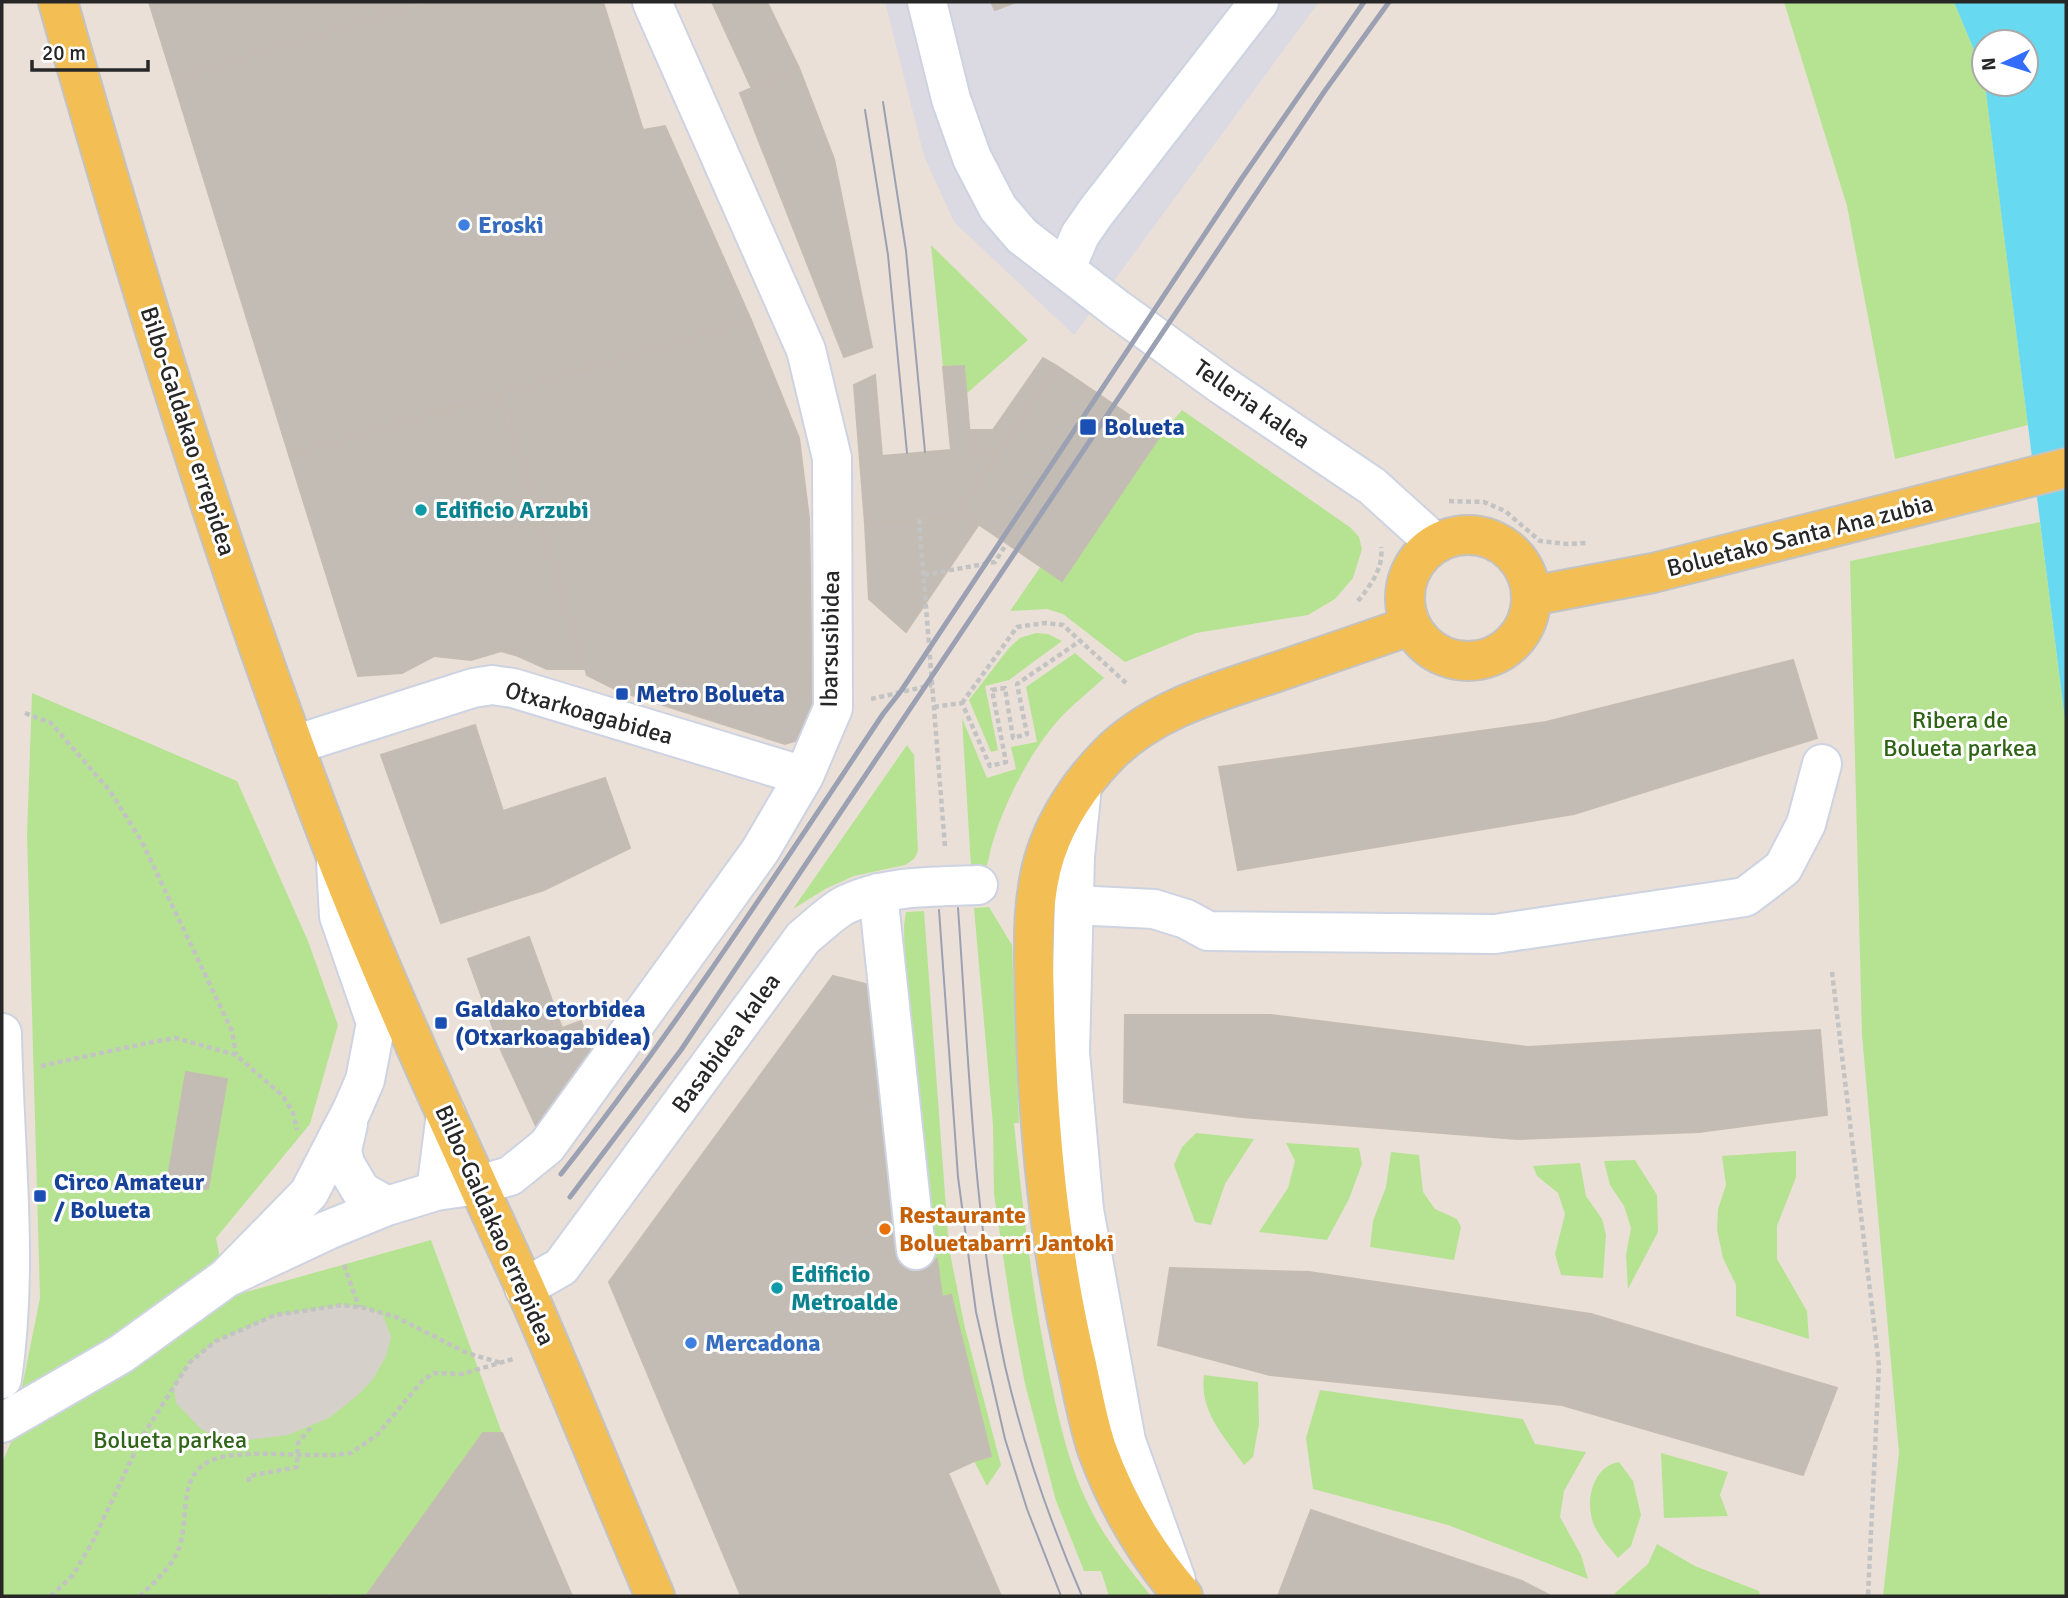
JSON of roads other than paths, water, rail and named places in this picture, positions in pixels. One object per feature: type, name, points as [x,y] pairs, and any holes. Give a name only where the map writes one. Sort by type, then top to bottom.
[{"type":"main road","name":"Bilbo-Galdakao errepidea","points":[[58,2],[176,396],[245,610],[294,745],[335,854],[655,1596]]},
{"type":"main road","name":"Boluetako Santa Ana zubia","points":[[1531,596],[1653,573],[2066,468]]},
{"type":"main road","points":[[1477,535],[1498,542],[1515,556],[1527,575],[1531,596],[1530,615],[1522,633],[1509,648],[1492,657],[1473,662],[1454,661],[1436,654],[1421,642],[1410,626],[1405,608],[1405,589],[1410,571],[1420,555],[1435,543],[1455,536],[1477,535]]},
{"type":"main road","points":[[1182,1596],[1147,1550],[1121,1508],[1096,1447],[1065,1314],[1047,1185],[1037,1086],[1034,922],[1045,855],[1062,817],[1082,786],[1109,754],[1134,734],[1186,703],[1410,626]]},
{"type":"street","name":"Ibarsusibidea","points":[[226,1278],[328,1230],[387,1206],[436,1191],[478,1185],[510,1176],[547,1146],[760,851],[804,776],[833,708],[832,458],[806,350],[652,2]]},
{"type":"street","name":"Telleria kalea","points":[[927,2],[951,99],[972,158],[998,208],[1022,236],[1222,385],[1372,486],[1435,543]]},
{"type":"street","points":[[1066,268],[1080,235],[1096,212],[1259,2]]},
{"type":"street","name":"Otxarkoagabidea","points":[[294,745],[473,688],[492,685],[513,688],[804,776]]},
{"type":"street","points":[[1074,905],[1154,909],[1186,919],[1208,931],[1495,934],[1745,897],[1783,868],[1806,824],[1822,764]]},
{"type":"street","points":[[1082,786],[1075,856],[1070,1053],[1084,1210],[1126,1441],[1182,1596]]},
{"type":"street","name":"Bilbo-Galdakao errepidea","points":[[2,1423],[121,1354],[226,1278],[309,1193],[365,1080],[376,1023],[339,916],[335,854]]},
{"type":"street","name":"Basabidea kalea","points":[[524,1287],[561,1267],[803,937],[845,904],[887,892],[963,886]]},
{"type":"street","points":[[887,892],[916,1250]]},
{"type":"street","points":[[2,1033],[9,1246],[8,1342],[2,1379]]},
{"type":"street","points":[[352,1110],[342,1150],[345,1164],[361,1191],[387,1206]]},
{"type":"street","points":[[446,1114],[436,1191],[500,1238]]},
{"type":"water","points":[[1954,2],[2066,2],[2066,728],[1987,98],[2040,98],[2040,28],[1970,28],[1970,40]]},
{"type":"tram line","points":[[883,102],[906,251],[925,452]]},
{"type":"tram line","points":[[865,110],[888,255],[907,453]]},
{"type":"tram line","points":[[958,908],[979,1196],[994,1310],[1012,1396],[1029,1454],[1048,1512],[1082,1596]]},
{"type":"tram line","points":[[939,910],[958,1177],[976,1312],[1005,1439],[1027,1509],[1061,1596]]},
{"type":"railway","points":[[561,1174],[646,1062],[726,947],[901,691],[1242,178],[1364,2]]},
{"type":"railway","points":[[570,1197],[681,1050],[1324,92],[1389,2]]},
{"type":"place","name":"Eroski","points":[[464,225]]},
{"type":"place","name":"Bolueta","points":[[1088,427]]},
{"type":"place","name":"Edificio Arzubi","points":[[421,510]]},
{"type":"place","name":"Metro Bolueta","points":[[622,694]]},
{"type":"place","name":"Galdako etorbidea (Otxarkoagabidea)","points":[[441,1023]]},
{"type":"place","name":"Circo Amateur / Bolueta","points":[[40,1196]]},
{"type":"place","name":"Restaurante Boluetabarri Jantoki","points":[[885,1229]]},
{"type":"place","name":"Edificio Metroalde","points":[[777,1288]]},
{"type":"place","name":"Mercadona","points":[[691,1343]]},
{"type":"park label","name":"Ribera de Bolueta parkea","points":[[1960,734]]},
{"type":"park label","name":"Bolueta parkea","points":[[170,1440]]}]
